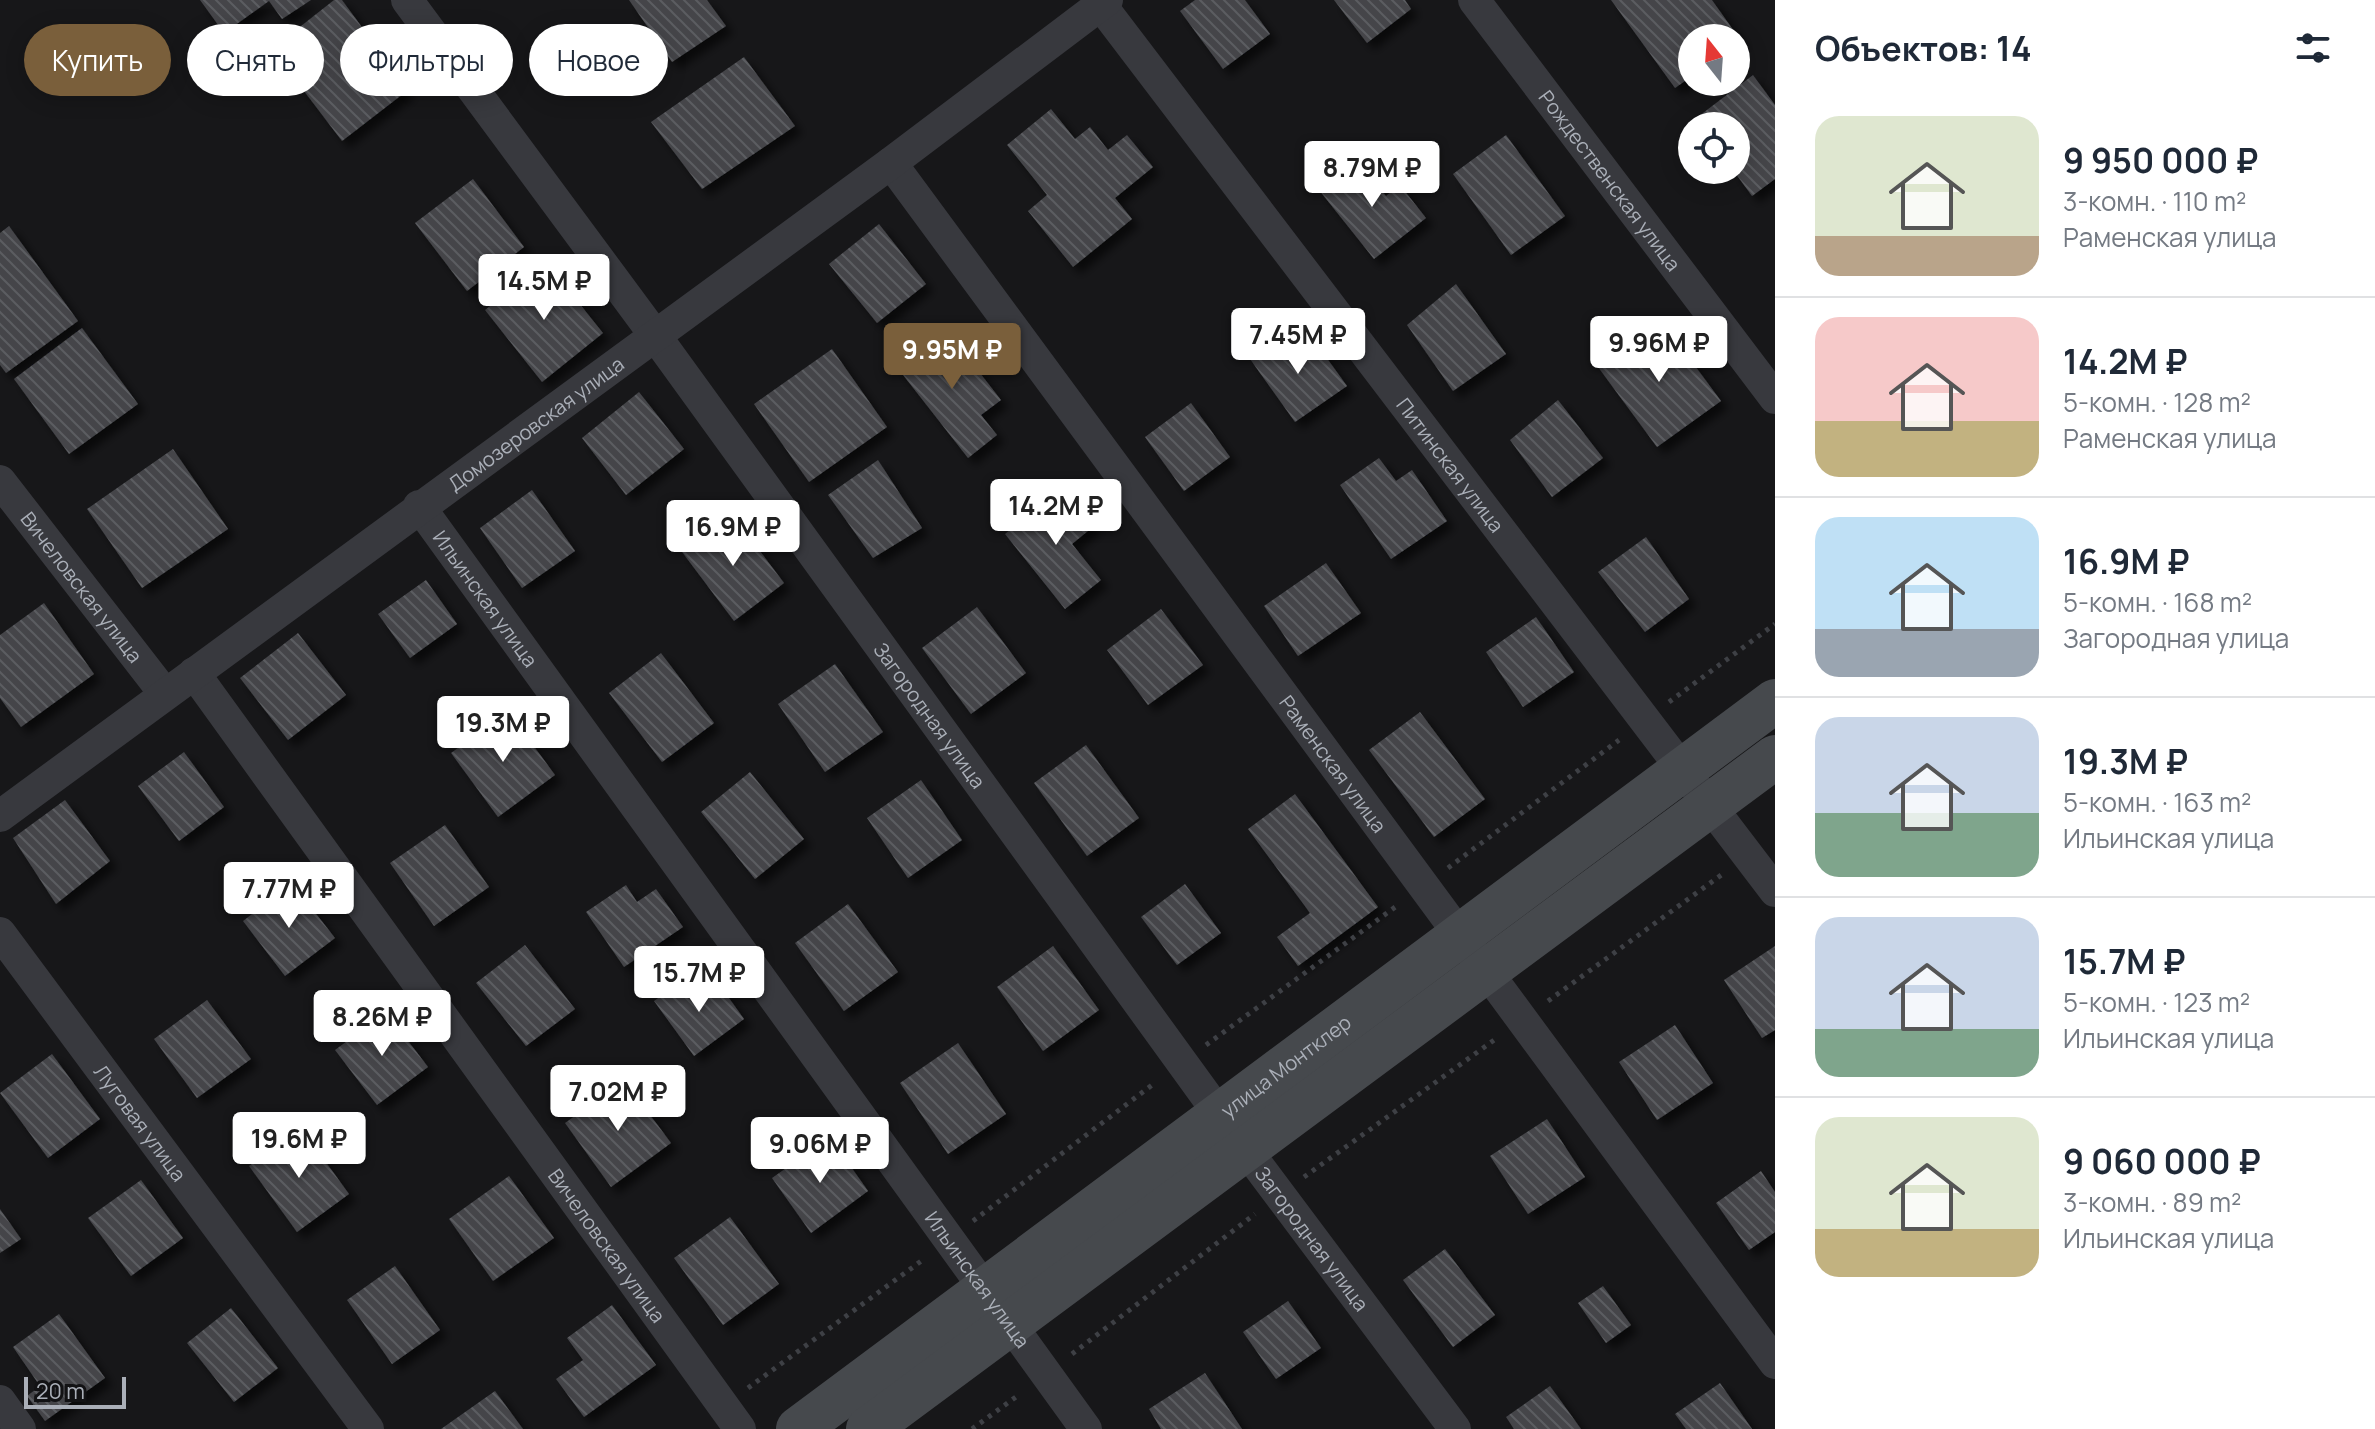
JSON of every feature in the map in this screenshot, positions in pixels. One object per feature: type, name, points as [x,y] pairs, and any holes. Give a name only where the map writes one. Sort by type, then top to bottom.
[{"type":"street","name":"Загородная улица","points":[[407,0],[654,334],[1220,1115],[1455,1429]]},
{"type":"street","name":"Рождественская улица","points":[[1474,0],[1775,398]]},
{"type":"street","name":"Домозеровская улица","points":[[0,816],[891,163],[1102,2]]},
{"type":"street","name":"Питинская улица","points":[[1102,2],[1775,891]]},
{"type":"street","name":"Раменская улица","points":[[891,163],[1520,1021],[1775,1363]]},
{"type":"street","name":"Вичеловская улица","points":[[0,481],[165,694]]},
{"type":"street","name":"Ильинская улица","points":[[419,506],[1086,1429]]},
{"type":"street","name":"Вичеловская улица","points":[[194,673],[732,1418]]},
{"type":"street","name":"улица Монтклер","points":[[868,1429],[997,1307],[1220,1115],[1775,701]]},
{"type":"street","name":"улица Монтклер","points":[[798,1429],[1247,1150],[1775,757]]},
{"type":"street","name":"Луговая улица","points":[[0,933],[368,1429]]},
{"type":"street","points":[[0,1401],[20,1429]]},
{"type":"path","points":[[732,1418],[948,1240],[1775,624]]},
{"type":"path","points":[[972,1429],[1281,1194],[1749,855]]},
{"type":"building","points":[[200,0],[311,0],[282,19],[269,1],[237,24],[217,24]]},
{"type":"building","points":[[334,0],[342,0],[360,24],[340,24],[340,96],[400,96],[342,141],[308,96],[324,96],[324,24],[304,24]]},
{"type":"building","points":[[629,0],[707,0],[726,26],[672,62],[668,56],[668,24],[646,24]]},
{"type":"building","points":[[1195,0],[1245,0],[1270,34],[1223,69],[1180,11]]},
{"type":"building","points":[[1334,0],[1405,0],[1411,9],[1367,43]]},
{"type":"building","points":[[1611,0],[1712,0],[1729,24],[1678,24],[1678,86],[1675,88]]},
{"type":"building","points":[[744,57],[795,126],[702,189],[651,122]]},
{"type":"building","points":[[1753,75],[1775,105],[1775,179],[1752,196],[1743,184],[1750,184],[1750,112],[1704,112],[1725,96],[1750,96],[1750,77]]},
{"type":"building","points":[[1051,109],[1075,139],[1090,127],[1108,150],[1127,135],[1153,167],[1115,198],[1132,219],[1073,267],[1028,211],[1047,195],[1007,145]]},
{"type":"building","points":[[1506,135],[1565,216],[1511,255],[1453,174]]},
{"type":"building","points":[[1358,160],[1386,196],[1400,185],[1426,218],[1374,259],[1319,190]]},
{"type":"building","points":[[473,179],[524,247],[467,291],[415,223]]},
{"type":"building","points":[[879,224],[926,284],[877,323],[829,264]]},
{"type":"building","points":[[9,226],[78,321],[6,373],[0,365],[0,233]]},
{"type":"building","points":[[546,262],[603,333],[542,382],[485,310]]},
{"type":"building","points":[[1456,284],[1506,354],[1453,391],[1407,325]]},
{"type":"building","points":[[1661,320],[1721,401],[1657,447],[1598,367]]},
{"type":"building","points":[[82,328],[138,404],[69,454],[14,379]]},
{"type":"building","points":[[945,328],[1001,400],[981,415],[997,435],[968,458],[896,366]]},
{"type":"building","points":[[1282,335],[1294,352],[1313,339],[1347,386],[1295,422],[1250,359]]},
{"type":"building","points":[[832,349],[887,427],[809,482],[754,404]]},
{"type":"building","points":[[639,392],[684,449],[626,495],[582,438]]},
{"type":"building","points":[[1558,400],[1603,458],[1552,497],[1510,440]]},
{"type":"building","points":[[1191,403],[1230,457],[1184,491],[1145,437]]},
{"type":"building","points":[[173,449],[228,529],[142,588],[87,509]]},
{"type":"building","points":[[1379,458],[1396,481],[1412,470],[1447,521],[1391,559],[1340,485]]},
{"type":"building","points":[[878,460],[922,528],[873,558],[828,495]]},
{"type":"building","points":[[1063,487],[1094,526],[1072,544],[1101,580],[1065,609],[1005,534]]},
{"type":"building","points":[[532,490],[575,551],[522,588],[480,528]]},
{"type":"building","points":[[732,514],[784,583],[734,621],[682,552]]},
{"type":"building","points":[[1646,537],[1689,599],[1645,632],[1598,572]]},
{"type":"building","points":[[1326,563],[1361,613],[1298,656],[1264,606]]},
{"type":"building","points":[[426,580],[457,624],[410,658],[378,614]]},
{"type":"building","points":[[44,603],[94,674],[21,727],[0,698],[0,635]]},
{"type":"building","points":[[977,607],[1026,673],[971,714],[922,648]]},
{"type":"building","points":[[1161,609],[1203,665],[1148,705],[1107,650]]},
{"type":"building","points":[[1536,617],[1574,672],[1523,707],[1486,652]]},
{"type":"building","points":[[298,633],[346,695],[288,740],[240,678]]},
{"type":"building","points":[[661,653],[714,723],[662,762],[609,693]]},
{"type":"building","points":[[835,664],[883,732],[825,772],[778,704]]},
{"type":"building","points":[[508,711],[555,775],[498,817],[451,753]]},
{"type":"building","points":[[1420,712],[1485,799],[1434,837],[1369,750]]},
{"type":"building","points":[[1086,745],[1139,818],[1087,856],[1034,783]]},
{"type":"building","points":[[184,752],[224,807],[179,841],[138,786]]},
{"type":"building","points":[[750,772],[804,839],[755,879],[701,812]]},
{"type":"building","points":[[921,780],[962,840],[908,878],[867,818]]},
{"type":"building","points":[[1295,794],[1378,907],[1298,966],[1277,937],[1310,913],[1248,829]]},
{"type":"building","points":[[65,800],[110,861],[56,904],[13,838]]},
{"type":"building","points":[[445,825],[489,887],[434,926],[390,863]]},
{"type":"building","points":[[292,883],[335,938],[285,976],[243,921]]},
{"type":"building","points":[[1185,884],[1221,933],[1177,965],[1141,917]]},
{"type":"building","points":[[626,885],[637,902],[656,889],[683,927],[624,967],[586,912]]},
{"type":"building","points":[[848,904],[898,972],[844,1011],[795,943]]},
{"type":"building","points":[[525,945],[575,1009],[526,1046],[476,983]]},
{"type":"building","points":[[1053,946],[1099,1010],[1043,1051],[997,987]]},
{"type":"building","points":[[1775,946],[1775,1030],[1762,1038],[1724,980]]},
{"type":"building","points":[[687,977],[701,996],[719,984],[744,1019],[694,1056],[654,1001]]},
{"type":"building","points":[[207,1000],[251,1059],[197,1098],[154,1039]]},
{"type":"building","points":[[386,1012],[428,1067],[377,1105],[335,1050]]},
{"type":"building","points":[[1675,1025],[1713,1083],[1657,1120],[1619,1062]]},
{"type":"building","points":[[958,1043],[1006,1114],[948,1154],[900,1083]]},
{"type":"building","points":[[52,1054],[100,1119],[48,1158],[0,1093]]},
{"type":"building","points":[[624,1080],[671,1143],[611,1187],[565,1123]]},
{"type":"building","points":[[1547,1119],[1585,1177],[1528,1214],[1490,1156]]},
{"type":"building","points":[[301,1128],[349,1194],[297,1232],[249,1166]]},
{"type":"building","points":[[830,1137],[868,1191],[811,1233],[772,1178]]},
{"type":"building","points":[[1761,1171],[1775,1192],[1775,1232],[1749,1250],[1716,1203]]},
{"type":"building","points":[[509,1176],[554,1238],[493,1281],[449,1219]]},
{"type":"building","points":[[141,1180],[183,1238],[131,1276],[88,1218]]},
{"type":"building","points":[[0,1209],[21,1239],[0,1253]]},
{"type":"building","points":[[730,1217],[779,1284],[723,1325],[674,1258]]},
{"type":"building","points":[[1445,1249],[1495,1315],[1453,1347],[1403,1280]]},
{"type":"building","points":[[395,1266],[440,1330],[392,1364],[347,1300]]},
{"type":"building","points":[[1603,1286],[1631,1325],[1606,1343],[1578,1303]]},
{"type":"building","points":[[1288,1301],[1321,1348],[1276,1379],[1243,1332]]},
{"type":"building","points":[[612,1305],[656,1365],[584,1417],[556,1379],[583,1360],[567,1338]]},
{"type":"building","points":[[231,1308],[278,1368],[234,1402],[187,1343]]},
{"type":"building","points":[[59,1314],[105,1378],[45,1421],[27,1396],[40,1386],[13,1347]]},
{"type":"building","points":[[1205,1373],[1242,1429],[1161,1429],[1149,1409]]},
{"type":"building","points":[[1720,1383],[1752,1429],[1686,1429],[1675,1414]]},
{"type":"building","points":[[1550,1386],[1581,1429],[1514,1429],[1506,1417]]},
{"type":"building","points":[[495,1391],[523,1429],[441,1429]]}]
